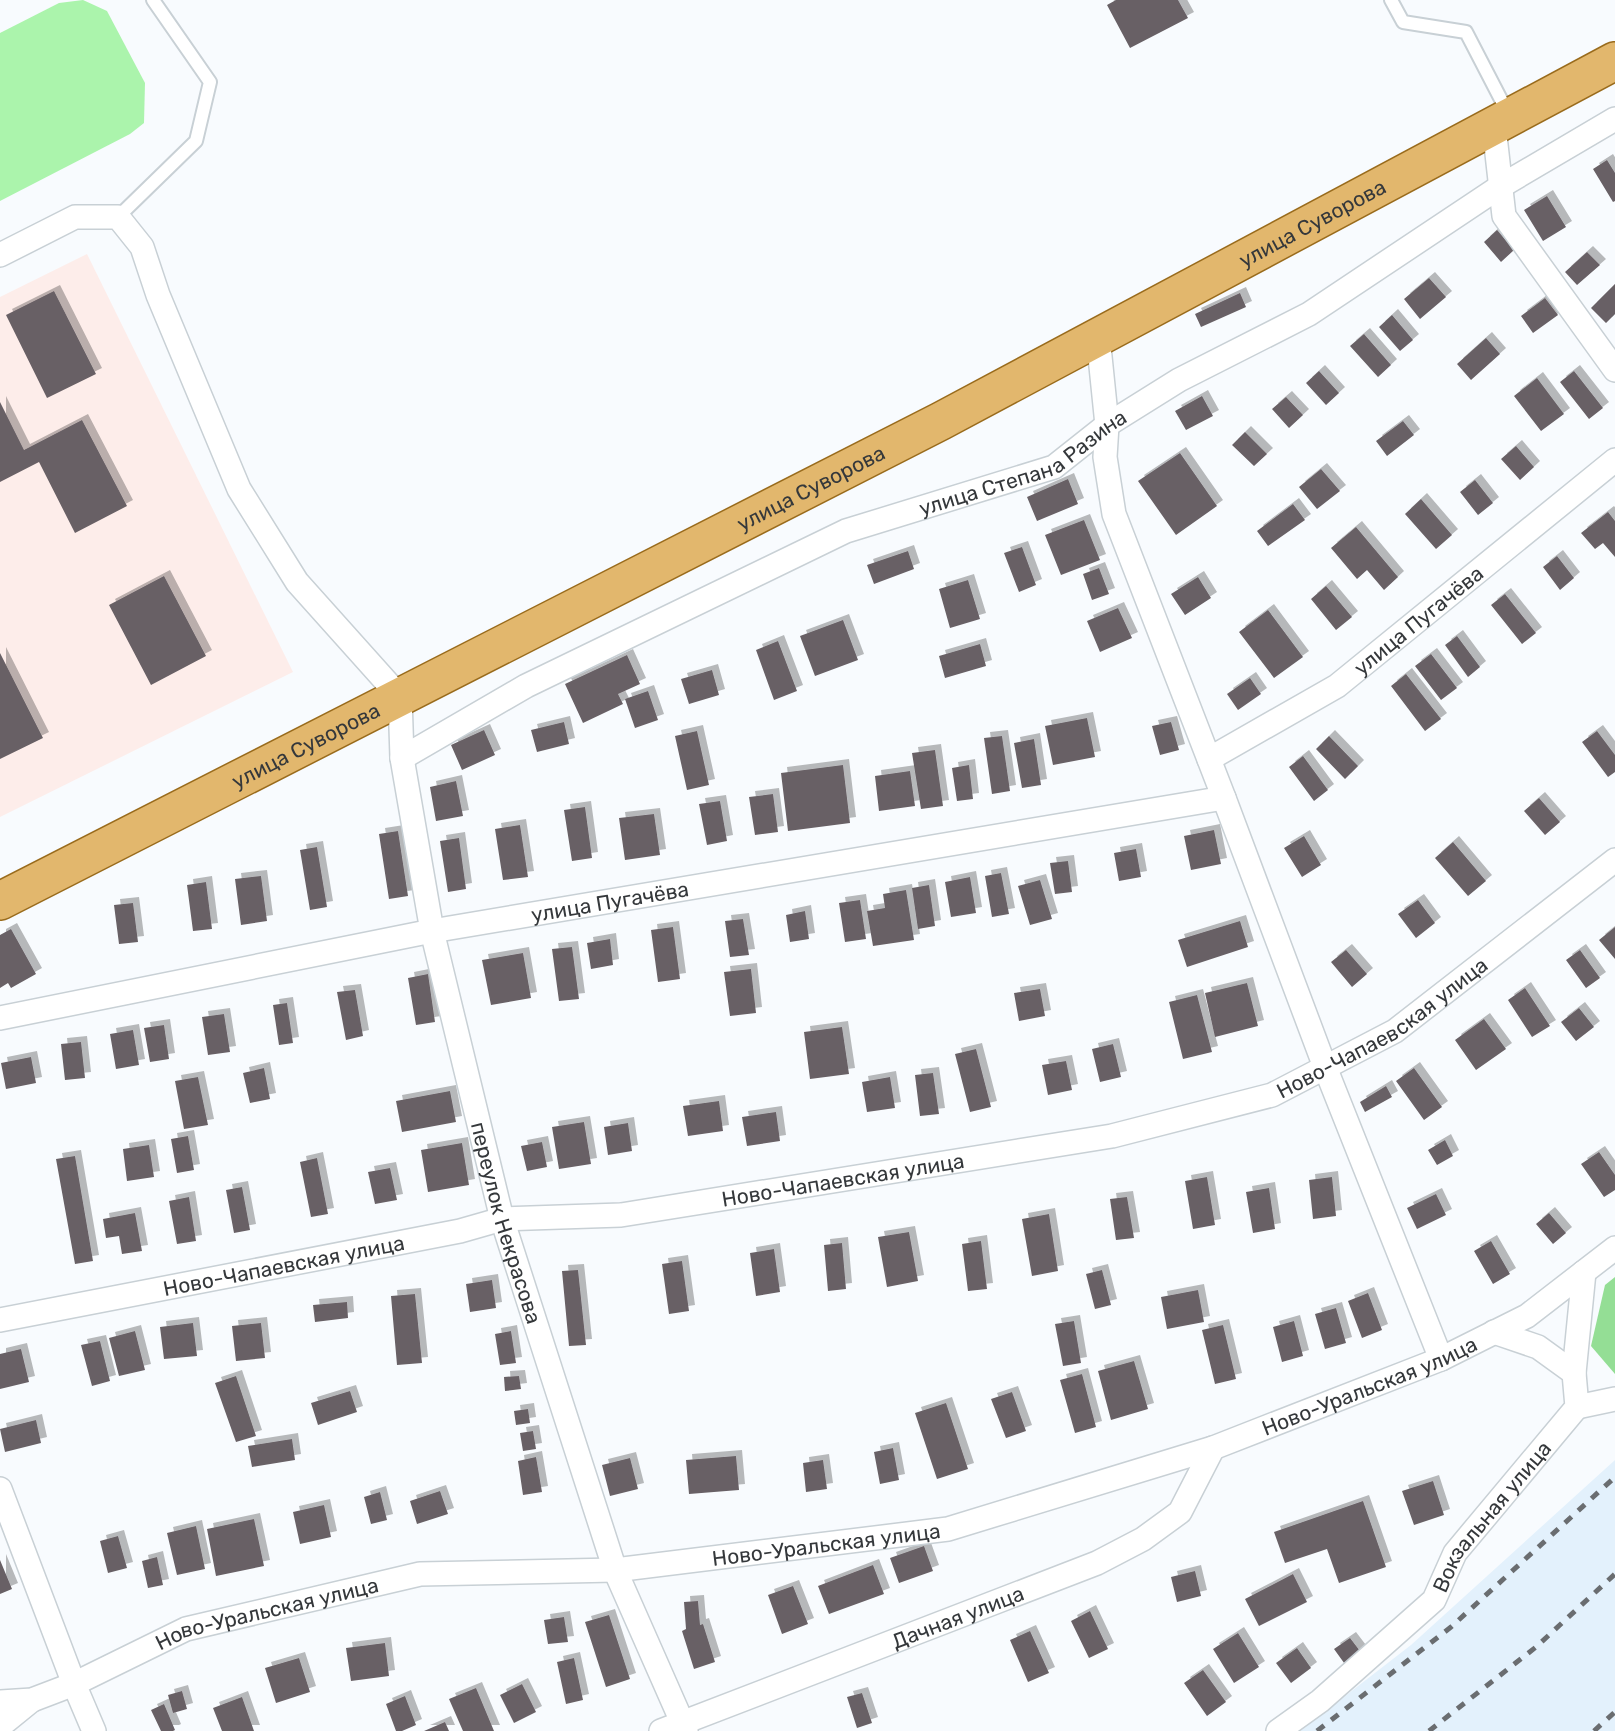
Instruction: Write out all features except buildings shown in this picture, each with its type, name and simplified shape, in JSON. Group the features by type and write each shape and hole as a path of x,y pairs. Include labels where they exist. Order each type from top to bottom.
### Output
{"main road":[{"name":"улица Суворова","path":"0,901 941,421 1615,61"}],"street":[{"name":"улица Степана Разина","path":"402,758 526,687 846,531 1054,467 1107,425 1179,380 1309,314 1501,186 1615,119"},
{"path":"1502,123 1501,186 1504,216 1615,370"},
{"path":"0,255 75,217 118,217 142,247 158,295 239,489 297,582 400,697"},
{"path":"1098,337 1107,425 1105,457 1114,514 1325,1067 1441,1359"},
{"name":"улица Пугачёва","path":"1209,759 1337,686 1615,460"},
{"name":"переулок Некрасова","path":"400,697 402,758 432,931 502,1219 615,1570 677,1728"},
{"name":"улица Пугачёва","path":"0,1018 432,931 1224,799"},
{"name":"Ново-Чапаевская улица","path":"0,1320 460,1231 502,1219 621,1215 1112,1136 1272,1095 1395,1031 1615,860"},
{"name":"Ново-Уральская улица","path":"0,1702 32,1700 74,1684 187,1629 420,1574 615,1570 948,1528 1213,1448 1441,1359 1527,1316 1615,1248"},
{"path":"1584,1272 1574,1373 1577,1407 1615,1399"},
{"path":"1494,1332 1538,1347 1574,1373"},
{"name":"Вокзальная улица","path":"1278,1731 1320,1701 1434,1600 1455,1553 1577,1407"},
{"name":"Дачная улица","path":"677,1728 1097,1563 1132,1545 1180,1512 1213,1448"},
{"path":"0,1489 94,1731"},
{"path":"0,1726 32,1700"}],"lane":[{"path":"118,217 196,141 210,82 153,0"},
{"path":"1391,0 1403,22 1466,32 1502,123"}],"shaded area":[{"path":"87,254 293,672 0,817 0,297"},
{"path":"1615,1460 1615,1731 1300,1731 1411,1645"}],"green space":[{"path":"83,0 107,11 145,83 144,123 130,134 0,201 0,33 59,3"},
{"path":"1615,1277 1615,1374 1591,1346 1605,1285"}],"railway":[{"path":"1317,1731 1451,1627 1615,1477"},
{"path":"1429,1731 1536,1647 1615,1574"},
{"path":"1594,1731 1615,1712"}]}
